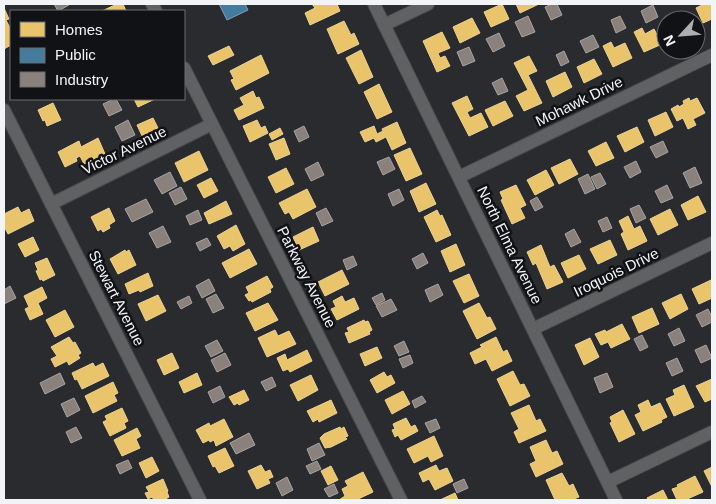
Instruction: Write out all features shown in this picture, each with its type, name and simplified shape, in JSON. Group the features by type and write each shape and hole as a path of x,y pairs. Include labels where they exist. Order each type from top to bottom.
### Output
{"street":[{"name":"North Elma Avenue","path":"374,4 616,500"},
{"path":"384,25 428,4"},
{"name":"Mohawk Drive","path":"459,177 712,55"},
{"name":"Parkway Avenue","path":"185,70 401,500"},
{"name":"Stewart Avenue","path":"4,110 200,500"},
{"name":"Victor Avenue","path":"52,204 212,124"},
{"name":"Iroquois Drive","path":"534,329 712,243"},
{"path":"608,482 712,432"}],"building: Homes":[{"path":"117,4 123,4 126,10 104,10"},
{"path":"312,4 337,4 340,11 310,25 305,13 315,8"},
{"path":"502,4 509,19 491,27 484,12"},
{"path":"516,4 539,4 520,13"},
{"path":"704,4 712,4 712,19 706,22 706,10 697,10 696,8"},
{"path":"4,8 9,19 6,20 10,28 10,46 4,49"},
{"path":"472,18 480,33 460,43 453,27"},
{"path":"344,21 351,35 354,33 359,44 338,54 327,29"},
{"path":"642,28 645,34 654,29 656,33 656,47 644,52 634,32"},
{"path":"442,32 450,48 438,53 440,58 445,56 450,66 437,72 423,41"},
{"path":"611,42 614,48 625,43 632,58 613,67 603,46"},
{"path":"229,46 234,55 213,65 208,56"},
{"path":"361,50 373,77 359,84 346,58"},
{"path":"261,55 269,73 236,90 231,80 234,79 230,71"},
{"path":"529,56 537,71 528,75 542,103 524,111 516,96 528,90 514,63"},
{"path":"594,59 602,74 584,83 577,67"},
{"path":"565,72 572,87 553,97 546,81"},
{"path":"379,84 392,112 377,119 364,92"},
{"path":"253,91 256,98 259,97 264,108 239,120 234,110 244,105 240,98"},
{"path":"467,96 473,109 467,112 470,118 481,113 488,127 469,136 452,103"},
{"path":"689,98 690,101 697,98 705,113 693,119 696,125 688,129 683,118 677,121 671,109 684,104 683,101"},
{"path":"134,100 153,100 138,107"},
{"path":"505,101 513,116 493,126 485,110"},
{"path":"53,103 61,120 47,126 38,110"},
{"path":"666,112 673,127 655,136 648,120"},
{"path":"153,118 160,132 144,140 137,125"},
{"path":"257,120 261,128 265,126 268,133 250,142 243,126"},
{"path":"397,122 406,143 392,150 386,137 376,142 374,138 365,142 360,132 374,126 377,134 383,131 382,129"},
{"path":"637,127 644,142 625,152 617,136"},
{"path":"280,128 283,134 272,140 269,134"},
{"path":"98,138 105,154 84,164 80,156 76,158 77,161 65,167 58,152 79,141 81,147"},
{"path":"284,138 290,154 276,160 269,144"},
{"path":"606,142 614,158 596,166 588,151"},
{"path":"410,148 422,174 406,181 394,155"},
{"path":"199,151 208,170 184,182 175,163"},
{"path":"570,159 578,174 559,184 551,168"},
{"path":"286,168 294,184 276,193 268,177"},
{"path":"546,170 554,185 535,195 527,180"},
{"path":"211,178 218,191 204,198 197,185"},
{"path":"426,183 436,204 419,212 410,191"},
{"path":"516,185 526,205 520,208 525,218 512,224 501,200 503,199 500,192"},
{"path":"307,189 316,207 293,219 289,212 285,214 279,203"},
{"path":"698,196 706,212 688,220 681,205"},
{"path":"226,201 232,214 209,224 204,213"},
{"path":"18,207 21,213 29,209 34,221 8,234 4,226 4,214"},
{"path":"109,208 115,221 109,225 110,228 103,232 101,229 98,231 91,217"},
{"path":"670,209 678,225 658,235 650,219"},
{"path":"437,210 440,216 442,215 451,235 436,242 424,217"},
{"path":"628,216 634,229 640,226 647,241 628,250 621,234 624,232 619,221"},
{"path":"236,225 245,244 233,251 230,246 224,249 217,236"},
{"path":"313,227 319,241 299,250 293,237"},
{"path":"33,237 39,250 25,257 18,244"},
{"path":"610,240 617,255 598,264 590,249"},
{"path":"456,244 465,265 450,272 441,251"},
{"path":"541,245 550,267 554,265 563,282 547,289 536,263 533,265 527,252"},
{"path":"249,249 257,264 230,278 222,263"},
{"path":"125,250 126,252 129,250 136,265 118,274 110,259"},
{"path":"579,255 586,269 568,278 561,263"},
{"path":"47,258 55,275 43,281 42,279 40,280 36,271 38,270 35,263"},
{"path":"342,270 349,284 325,296 318,282"},
{"path":"148,273 153,286 140,292 139,290 129,294 125,284"},
{"path":"469,274 479,296 464,303 453,281"},
{"path":"267,276 273,287 270,289 271,292 252,302 251,300 249,301 245,295 249,293 246,287"},
{"path":"711,280 712,298 699,304 692,289"},
{"path":"42,287 47,298 38,303 43,314 30,320 25,309 29,307 24,296"},
{"path":"681,294 688,309 670,319 662,303"},
{"path":"158,295 166,311 146,321 138,304"},
{"path":"342,296 345,302 354,298 359,309 337,320 331,309 336,307 333,301"},
{"path":"268,303 278,320 255,331 246,313"},
{"path":"479,303 487,318 490,317 496,329 477,339 463,311"},
{"path":"652,308 659,324 639,333 632,317"},
{"path":"65,310 74,327 55,337 46,320"},
{"path":"364,320 365,322 368,321 372,330 369,332 370,334 349,343 345,333 349,332 347,328"},
{"path":"622,324 630,339 611,348 608,342 601,345 595,334 605,330 606,332"},
{"path":"275,330 278,336 289,331 296,344 267,357 258,338"},
{"path":"69,337 73,343 75,342 81,353 78,355 80,358 69,365 67,361 55,367 51,359 57,356 51,347"},
{"path":"496,337 503,352 507,350 512,361 492,371 486,359 475,364 470,353 482,347 480,345"},
{"path":"590,338 599,357 584,365 575,345"},
{"path":"377,347 382,358 365,366 360,354"},
{"path":"307,350 312,361 290,372 288,369 283,371 277,358 285,354 287,360"},
{"path":"172,353 179,368 164,375 157,360"},
{"path":"93,363 95,367 103,363 109,376 82,389 72,373"},
{"path":"513,371 520,385 524,384 530,396 510,406 497,379"},
{"path":"384,372 387,377 391,375 395,383 377,393 370,380"},
{"path":"197,373 202,385 184,393 179,382"},
{"path":"311,375 318,390 298,401 290,385"},
{"path":"712,379 712,399 705,402 696,386"},
{"path":"113,382 118,393 114,395 117,401 93,413 85,396"},
{"path":"684,385 694,407 674,416 666,399 675,395 673,390"},
{"path":"244,390 249,400 239,405 238,403 234,405 229,397"},
{"path":"403,391 410,404 392,414 385,400"},
{"path":"331,400 337,413 319,422 318,419 313,422 307,411"},
{"path":"648,400 651,407 660,403 667,417 661,420 662,422 643,431 635,415 641,412 638,405"},
{"path":"529,405 536,421 540,419 546,431 519,443 514,432 519,429 511,413"},
{"path":"122,408 128,421 124,423 126,428 110,436 103,422 107,420 105,416"},
{"path":"623,410 635,434 619,442 610,423 612,422 610,417"},
{"path":"406,418 411,427 415,425 418,431 401,440 398,435 395,437 392,430 395,429 393,424"},
{"path":"224,419 233,437 216,446 214,440 203,443 196,430 209,423 210,426"},
{"path":"340,427 341,429 344,427 348,436 345,437 347,439 325,448 320,438 324,434"},
{"path":"137,428 141,436 136,439 140,448 122,456 114,440"},
{"path":"434,436 443,456 431,462 428,456 414,463 407,449"},
{"path":"546,440 552,453 557,451 563,464 536,477 530,464 536,461 530,447"},
{"path":"225,448 234,466 219,473 215,466 213,467 208,456"},
{"path":"152,457 159,471 146,478 139,463"},
{"path":"261,465 265,472 270,470 273,477 268,479 270,483 257,489 248,471"},
{"path":"436,465 439,471 447,468 453,481 435,490 429,479 423,482 419,473"},
{"path":"331,466 338,480 328,485 321,471"},
{"path":"712,467 712,487 704,471"},
{"path":"363,472 373,492 356,500 339,500 345,496 342,489 348,486 345,481"},
{"path":"562,473 569,486 573,484 579,497 571,500 555,500 546,480"},
{"path":"695,476 703,492 685,500 677,500 672,489"},
{"path":"163,479 169,497 164,500 154,500 152,497 148,499 145,493 149,492 146,487"},
{"path":"663,490 668,500 648,500 647,498"},
{"path":"455,493 458,500 440,500"}],"building: Public":[{"path":"219,4 245,4 248,10 227,20"}],"building: Industry":[{"path":"54,4 69,4 60,10 57,10"},
{"path":"557,4 562,15 551,20 545,7"},
{"path":"653,5 656,18 646,23 641,11"},
{"path":"528,16 535,32 522,37 515,22"},
{"path":"620,16 626,28 616,33 611,20"},
{"path":"499,33 505,46 493,52 486,39"},
{"path":"593,35 599,47 586,53 580,41"},
{"path":"469,47 475,61 463,66 457,52"},
{"path":"564,51 569,62 561,66 556,55"},
{"path":"502,78 508,91 498,95 492,83"},
{"path":"117,100 122,110 109,116 103,104"},
{"path":"128,120 135,135 122,141 115,127"},
{"path":"304,126 309,137 299,142 294,131"},
{"path":"663,141 668,152 656,158 650,147"},
{"path":"389,157 395,169 383,175 377,162"},
{"path":"636,161 641,172 630,178 624,167"},
{"path":"318,162 324,175 311,181 305,169"},
{"path":"695,167 702,183 690,188 683,173"},
{"path":"170,172 177,186 162,194 154,180"},
{"path":"600,173 606,184 597,189 591,177"},
{"path":"588,174 595,189 585,194 578,179"},
{"path":"667,185 673,198 661,203 655,191"},
{"path":"181,187 187,199 175,205 169,193"},
{"path":"399,189 404,200 393,206 388,194"},
{"path":"537,197 543,207 535,211 530,201"},
{"path":"146,199 153,212 132,222 125,209"},
{"path":"639,205 646,218 636,223 630,209"},
{"path":"326,208 333,221 322,226 316,213"},
{"path":"198,210 202,220 190,225 186,216"},
{"path":"607,217 612,228 603,232 598,221"},
{"path":"163,226 171,242 157,248 149,233"},
{"path":"574,229 581,242 571,247 565,234"},
{"path":"207,238 211,245 200,251 196,243"},
{"path":"423,253 428,263 417,269 412,259"},
{"path":"353,256 357,265 347,270 343,260"},
{"path":"209,279 215,291 202,298 196,286"},
{"path":"438,284 443,295 430,302 425,290"},
{"path":"10,286 16,298 4,304 4,290"},
{"path":"382,293 385,300 376,305 372,298"},
{"path":"216,294 224,308 213,313 206,299"},
{"path":"189,296 192,303 181,309 177,302"},
{"path":"391,299 397,310 382,317 376,306"},
{"path":"708,309 712,322 702,327 696,315"},
{"path":"679,328 685,341 674,346 668,334"},
{"path":"642,335 648,347 640,351 634,339"},
{"path":"217,340 223,351 211,357 205,346"},
{"path":"404,341 409,352 399,356 394,346"},
{"path":"706,345 712,358 701,363 695,350"},
{"path":"225,353 231,365 217,372 211,360"},
{"path":"410,355 413,363 403,368 399,359"},
{"path":"677,358 683,371 672,376 666,363"},
{"path":"60,373 65,384 45,394 40,383"},
{"path":"607,373 613,387 600,393 594,378"},
{"path":"272,377 276,386 266,391 261,382"},
{"path":"220,386 225,397 213,403 208,392"},
{"path":"422,396 426,402 415,408 412,401"},
{"path":"74,398 80,410 67,417 61,404"},
{"path":"436,419 440,428 430,433 425,423"},
{"path":"76,427 82,438 71,443 66,432"},
{"path":"249,433 255,445 236,454 230,443"},
{"path":"319,443 325,455 312,461 307,449"},
{"path":"128,460 132,468 120,474 116,465"},
{"path":"317,461 321,469 310,474 306,466"},
{"path":"287,477 293,490 282,496 276,483"},
{"path":"464,479 468,488 457,493 453,484"},
{"path":"334,484 338,493 329,497 324,489"}]}
